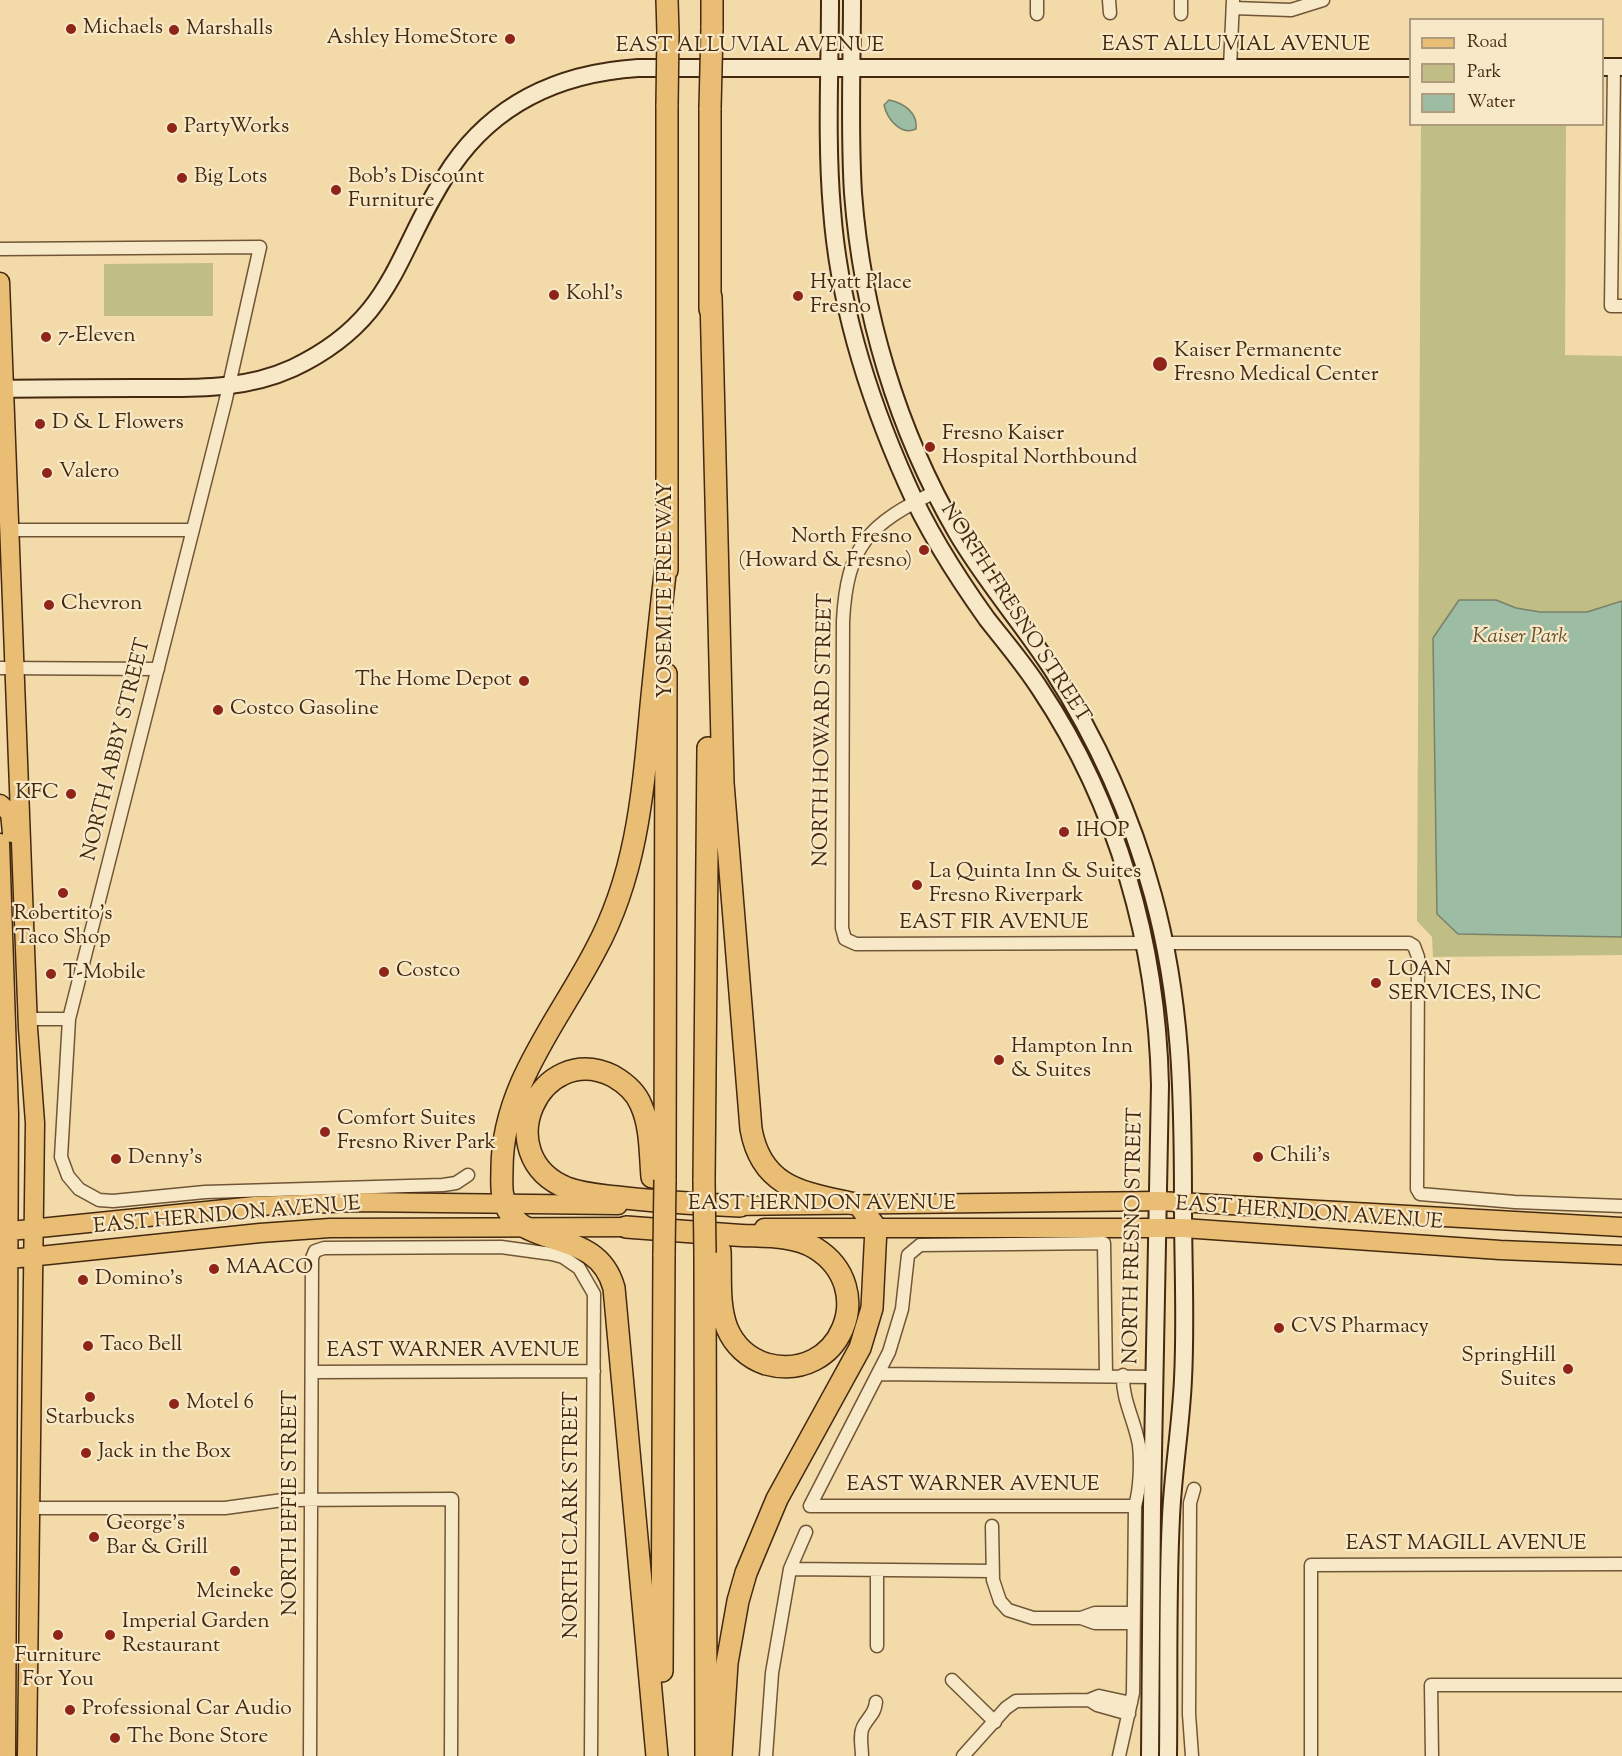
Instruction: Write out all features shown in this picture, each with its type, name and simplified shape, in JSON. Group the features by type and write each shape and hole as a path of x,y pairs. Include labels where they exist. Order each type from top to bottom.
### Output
{"highway":[{"name":"YOSEMITE FREEWAY","path":"658,1180 667,557 668,0"},
{"name":"YOSEMITE FREEWAY","path":"712,0 707,878 712,1252"},
{"path":"711,297 723,783 751,1129 760,1159 778,1179 802,1192 859,1205 876,1228 872,1308 860,1348 777,1499 746,1573 738,1601 727,1663 721,1756"},
{"path":"657,1756 614,1288 603,1263 588,1250 525,1228 517,1222 502,1195 504,1140 516,1091 604,935 618,904 630,863 643,794 667,557"},
{"path":"662,1756 661,1513 658,1254 658,1180 641,1104 625,1083 598,1071 577,1071 553,1080 538,1094 527,1121 528,1145 540,1168 563,1186 578,1192 636,1199 740,1206"},
{"path":"626,1227 786,1239 814,1248 834,1266 845,1286 847,1317 837,1339 821,1356 799,1365 777,1366 748,1355 732,1337 725,1321 712,1252"},
{"path":"706,1756 712,1252"}],"main road":[{"name":"NORTH FRESNO STREET","path":"830,0 830,184 840,279 852,331 873,401 915,502 952,568 1054,711 1107,815 1124,864 1145,943 1159,1045 1159,1228 1152,1506 1150,1756"},
{"name":"NORTH FRESNO STREET","path":"852,0 853,189 866,291 882,355 900,412 935,492 972,557 1057,678 1112,778 1142,855 1165,943 1180,1045 1184,1098 1183,1380 1170,1517 1168,1756"},
{"name":"EAST ALLUVIAL AVENUE","path":"2,389 229,386 261,379 294,367 352,330 386,291 452,167 477,136 528,96 580,76 606,70 638,68 1409,68"},
{"path":"0,282 2,389 9,530 7,668 22,853 28,1019 34,1106 17,1230 8,1446 6,1756"},
{"path":"0,804 8,809 12,832 22,853"},
{"path":"0,843 3,1022 17,1230 16,1258 34,1386 29,1508 27,1756"},
{"path":"1124,864 1135,872 1152,933 1165,943"},
{"path":"2,903 12,925 17,1009 28,1019"},
{"path":"1145,943 1156,953 1168,1035 1180,1045"},
{"path":"3,1022 15,1024 18,1029 21,1062 34,1106"},
{"name":"EAST HERNDON AVENUE","path":"17,1230 255,1206 355,1202 740,1206 1159,1201 1622,1227"},
{"name":"EAST HERNDON AVENUE","path":"16,1258 290,1230 626,1227 1183,1228 1500,1250 1622,1255"},
{"path":"8,1446 18,1457 20,1500 24,1507 29,1508"},
{"path":"7,1500 14,1506 19,1521 18,1588 28,1601"}],"street":[{"path":"1037,0 1037,14"},
{"path":"1109,0 1110,13"},
{"path":"1181,0 1181,14"},
{"path":"1230,68 1233,4 1291,10 1315,2"},
{"path":"1613,68 1616,210 1611,306 1622,306"},
{"name":"NORTH ABBY STREET","path":"0,249 260,247 229,386 159,669 69,1019 61,1157 68,1176 80,1190 99,1200 113,1201 204,1192 443,1185 456,1183 468,1175"},
{"name":"NORTH HOWARD STREET","path":"844,939 842,928 843,642 850,569 866,537 887,518 935,492"},
{"path":"9,530 192,530"},
{"path":"7,668 159,669"},
{"name":"EAST FIR AVENUE","path":"844,939 856,944 1145,943"},
{"name":"EAST HERNDON AVENUE","path":"1165,943 1403,941 1414,946 1418,957 1417,1189 1420,1194 1492,1201 1622,1206"},
{"path":"28,1019 69,1019"},
{"path":"1106,1375 1104,1243 920,1245 908,1255 900,1318 879,1374 1156,1377"},
{"name":"NORTH EFFIE STREET","path":"310,1756 312,1258 315,1251 324,1248 501,1247 563,1257 579,1268 585,1277"},
{"name":"NORTH CLARK STREET","path":"585,1277 594,1294 591,1756"},
{"name":"EAST WARNER AVENUE","path":"312,1372 594,1371"},
{"name":"EAST WARNER AVENUE","path":"879,1374 810,1506 1135,1506"},
{"path":"1119,1756 1130,1709 1135,1506 1138,1495 1139,1445 1122,1388 1123,1375"},
{"path":"1192,1756 1189,1714 1190,1503 1194,1489"},
{"path":"29,1508 225,1508 283,1500 452,1499 451,1756"},
{"path":"992,1527 992,1571 996,1592 1008,1610 1033,1618 1081,1618 1095,1623 1133,1618"},
{"path":"766,1756 772,1673 790,1569 806,1532"},
{"name":"EAST MAGILL AVENUE","path":"1311,1756 1311,1565 1622,1564"},
{"path":"790,1569 992,1571"},
{"path":"877,1571 877,1646"},
{"path":"952,1680 995,1722"},
{"path":"1432,1756 1431,1685 1622,1685"},
{"path":"963,1756 1016,1701 1089,1700 1099,1696 1130,1709"},
{"path":"862,1756 861,1732 863,1725 876,1712 876,1702"}],"green space":[{"name":"Kaiser Park","path":"1421,126 1566,126 1565,355 1622,356 1622,955 1433,957 1432,937 1417,921"},
{"path":"213,263 213,316 104,316 104,264"}],"water":[{"path":"889,100 909,110 915,118 916,129 905,130 891,121 884,105"},
{"path":"1459,600 1496,600 1516,608 1540,612 1587,612 1622,601 1622,937 1458,934 1437,914 1433,638"}],"place":[{"name":"Michaels","path":"71,29"},
{"name":"Marshalls","path":"174,30"},
{"name":"Ashley HomeStore","path":"510,39"},
{"name":"PartyWorks","path":"172,128"},
{"name":"Big Lots","path":"182,178"},
{"name":"Bob's Discount Furniture","path":"336,190"},
{"name":"Kohl's","path":"554,295"},
{"name":"Hyatt Place Fresno","path":"798,296"},
{"name":"7-Eleven","path":"46,337"},
{"name":"Kaiser Permanente Fresno Medical Center","path":"1160,364"},
{"name":"D & L Flowers","path":"40,424"},
{"name":"Fresno Kaiser Hospital Northbound","path":"930,447"},
{"name":"Valero","path":"47,473"},
{"name":"North Fresno (Howard & Fresno)","path":"924,550"},
{"name":"Chevron","path":"49,605"},
{"name":"The Home Depot","path":"524,681"},
{"name":"Costco Gasoline","path":"218,710"},
{"name":"KFC","path":"71,794"},
{"name":"IHOP","path":"1064,832"},
{"name":"La Quinta Inn & Suites Fresno Riverpark","path":"917,885"},
{"name":"Robertito's Taco Shop","path":"63,893"},
{"name":"Costco","path":"384,972"},
{"name":"T-Mobile","path":"51,974"},
{"name":"LOAN SERVICES, INC","path":"1376,983"},
{"name":"Hampton Inn & Suites","path":"999,1060"},
{"name":"Comfort Suites Fresno River Park","path":"325,1132"},
{"name":"Chili's","path":"1258,1157"},
{"name":"Denny's","path":"116,1159"},
{"name":"MAACO","path":"214,1269"},
{"name":"Domino's","path":"83,1280"},
{"name":"CVS Pharmacy","path":"1279,1328"},
{"name":"Taco Bell","path":"88,1346"},
{"name":"SpringHill Suites","path":"1568,1369"},
{"name":"Starbucks","path":"90,1397"},
{"name":"Motel 6","path":"174,1404"},
{"name":"Jack in the Box","path":"86,1453"},
{"name":"George's Bar & Grill","path":"94,1537"},
{"name":"Meineke","path":"235,1571"},
{"name":"Furniture For You","path":"58,1635"},
{"name":"Imperial Garden Restaurant","path":"110,1635"},
{"name":"Professional Car Audio","path":"70,1710"},
{"name":"The Bone Store","path":"115,1738"}]}
